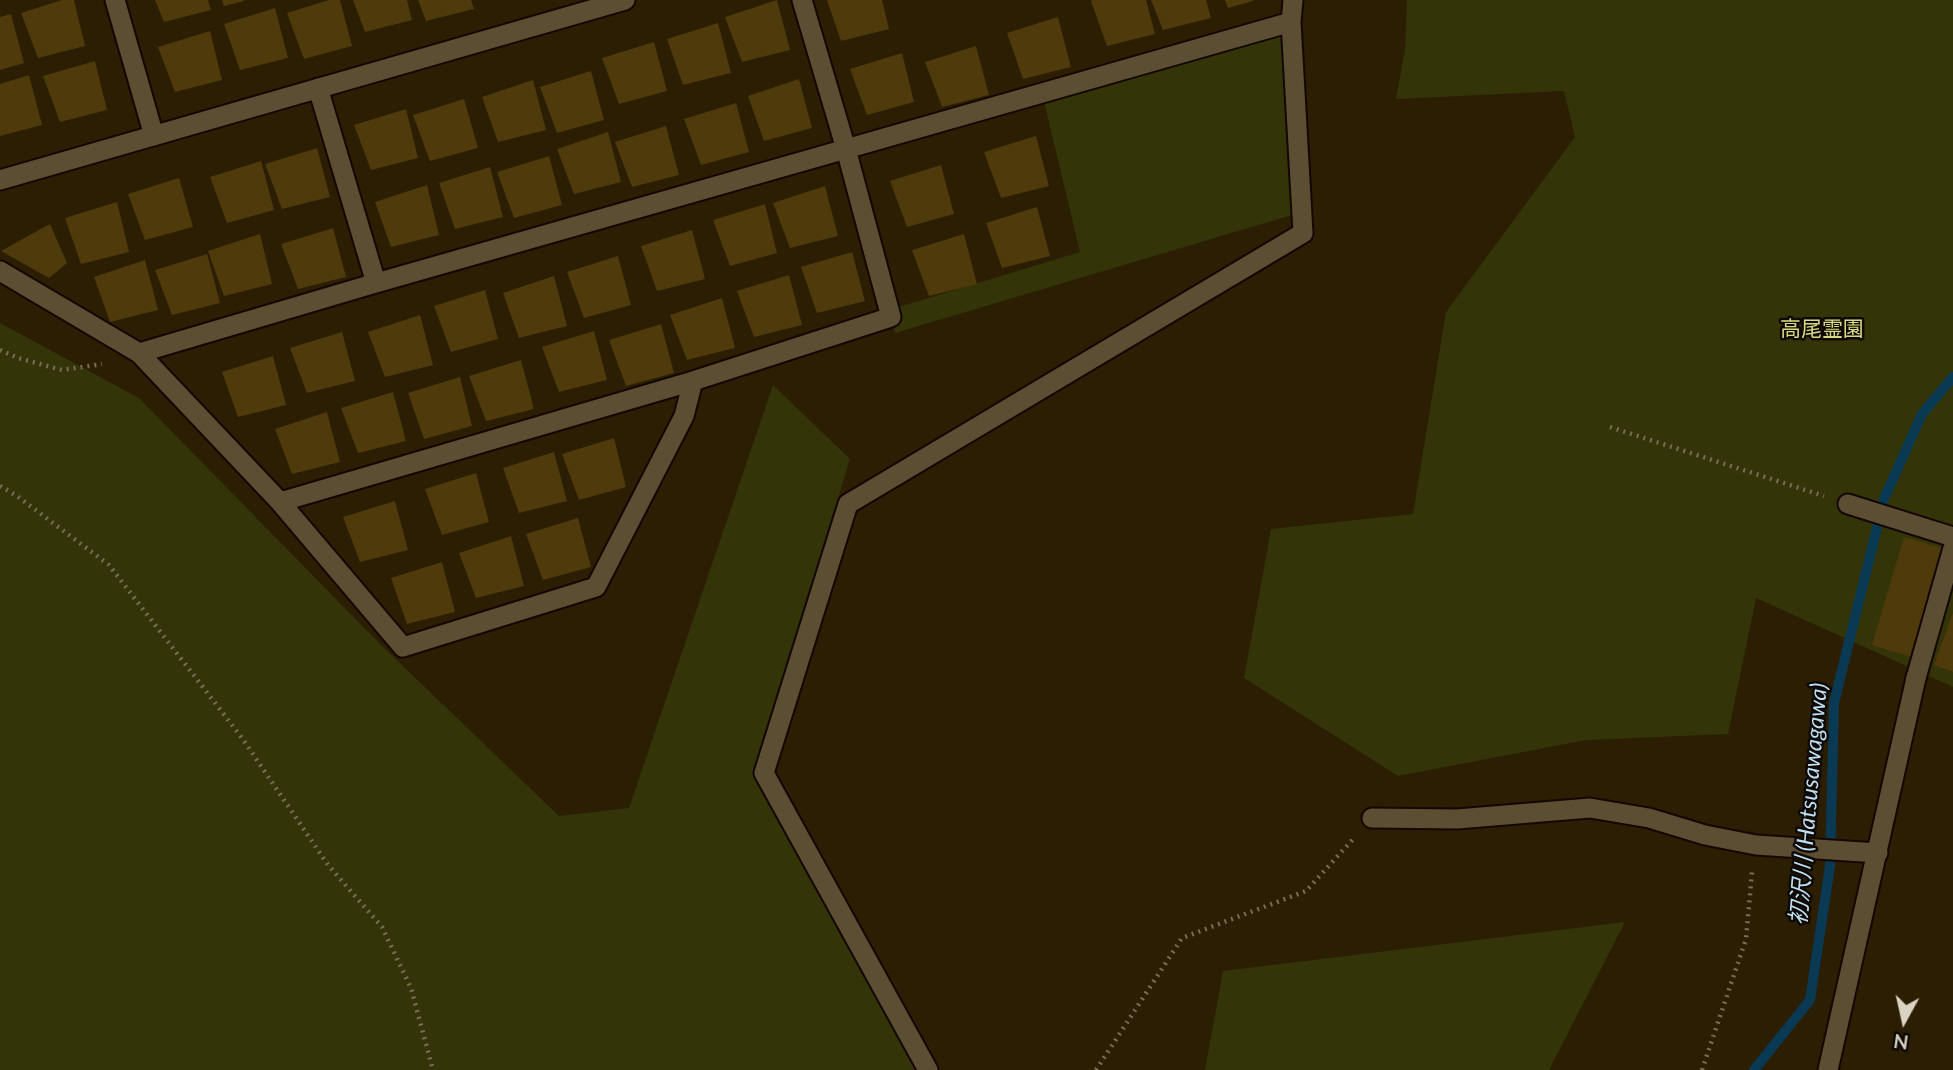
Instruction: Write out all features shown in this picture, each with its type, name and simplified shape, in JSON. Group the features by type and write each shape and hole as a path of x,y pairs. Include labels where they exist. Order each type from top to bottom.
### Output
{"street":[{"path":"115,0 154,136"},
{"path":"0,180 625,0"},
{"path":"280,502 693,382 891,317 802,0"},
{"path":"928,1070 764,772 848,504 1303,233 1291,22 1293,0"},
{"path":"139,353 1291,22"},
{"path":"318,88 376,283"},
{"path":"0,271 139,353 280,502 403,647 596,587 684,416 693,382"},
{"path":"1848,504 1953,537"},
{"path":"1828,1070 1916,678 1953,548"},
{"path":"1372,818 1457,819 1590,808 1648,818 1705,835 1756,845 1878,853"}],"path":[{"path":"0,350 62,370 111,364 139,353"},
{"path":"1611,427 1848,504"},
{"path":"0,486 108,565 242,738 328,865 382,927 411,988 433,1070"},
{"path":"1096,1070 1182,938 1307,891 1372,818"},
{"path":"1702,1070 1746,939 1752,869"}],"green space":[{"name":"高尾霊園","path":"1407,0 1953,0 1953,687 1756,598 1728,734 1586,740 1398,776 1244,678 1271,529 1413,514 1446,312 1575,137 1564,91 1396,99 1405,50"},
{"path":"1291,22 1302,212 895,333 889,310 1080,252 1042,93"},
{"path":"0,323 139,398 379,643 559,816 629,808 773,385 850,459 753,776 917,1070 0,1070"},
{"path":"1625,922 1549,1070 1205,1070 1223,971"}],"building":[{"path":"62,0 74,0 85,46 38,58 21,13"},
{"path":"155,0 208,0 211,10 164,22"},
{"path":"222,0 243,0 244,1 224,6"},
{"path":"329,0 340,0 352,46 304,59 287,13"},
{"path":"353,0 407,0 412,20 365,32"},
{"path":"418,0 471,0 474,9 426,21"},
{"path":"777,0 790,50 742,62 725,17"},
{"path":"827,0 882,0 889,29 841,41"},
{"path":"1146,0 1155,34 1107,46 1091,1"},
{"path":"1151,0 1206,0 1211,18 1163,30"},
{"path":"1225,0 1253,0 1253,1 1228,8"},
{"path":"275,8 288,58 240,70 224,24"},
{"path":"11,14 24,63 0,70 0,17"},
{"path":"1058,17 1071,67 1023,79 1007,33"},
{"path":"718,23 731,73 683,85 667,39"},
{"path":"210,31 222,80 175,92 158,47"},
{"path":"654,42 667,91 619,104 602,58"},
{"path":"976,46 989,95 942,107 925,62"},
{"path":"902,53 914,102 867,115 850,69"},
{"path":"95,61 107,110 60,122 43,76"},
{"path":"591,71 604,120 557,133 540,87"},
{"path":"29,75 42,125 0,136 0,84"},
{"path":"799,79 812,128 764,141 748,96"},
{"path":"533,80 546,130 498,142 482,97"},
{"path":"464,99 478,148 430,161 413,115"},
{"path":"736,103 749,152 701,165 684,119"},
{"path":"406,109 418,158 371,170 354,125"},
{"path":"666,126 679,175 632,187 615,142"},
{"path":"608,132 621,182 574,194 557,149"},
{"path":"1036,136 1049,186 1001,198 984,152"},
{"path":"317,148 330,197 282,209 265,164"},
{"path":"549,156 562,205 514,218 497,172"},
{"path":"261,161 274,210 227,223 210,177"},
{"path":"941,165 954,214 907,227 890,181"},
{"path":"490,167 503,217 455,229 439,183"},
{"path":"179,178 193,227 145,240 128,194"},
{"path":"427,185 439,235 391,247 375,202"},
{"path":"825,186 838,236 790,248 773,203"},
{"path":"117,202 129,252 81,264 65,218"},
{"path":"765,204 777,253 730,266 713,220"},
{"path":"1037,207 1050,256 1002,268 986,223"},
{"path":"50,224 67,263 49,278 1,251"},
{"path":"333,228 346,277 298,289 281,244"},
{"path":"692,230 705,279 657,291 641,246"},
{"path":"260,234 272,284 224,296 208,251"},
{"path":"964,234 977,284 929,296 912,250"},
{"path":"852,252 865,301 817,313 801,267"},
{"path":"207,254 220,303 172,315 155,270"},
{"path":"618,256 631,305 584,318 567,272"},
{"path":"145,260 158,310 110,322 94,277"},
{"path":"789,275 802,325 754,337 737,291"},
{"path":"554,276 567,326 519,338 503,293"},
{"path":"485,290 498,339 451,352 434,306"},
{"path":"722,298 735,348 687,360 670,315"},
{"path":"420,315 433,365 385,377 368,332"},
{"path":"661,324 674,373 626,386 609,340"},
{"path":"594,331 607,380 559,392 542,347"},
{"path":"342,332 355,381 307,393 290,348"},
{"path":"273,356 286,405 238,417 222,372"},
{"path":"521,360 534,409 486,421 469,376"},
{"path":"460,377 472,426 424,439 408,393"},
{"path":"393,392 406,441 358,453 341,408"},
{"path":"327,412 340,462 292,474 275,429"},
{"path":"614,438 626,487 579,500 562,454"},
{"path":"554,452 567,501 519,513 503,468"},
{"path":"476,473 489,522 442,535 425,489"},
{"path":"395,501 408,550 360,562 343,517"},
{"path":"578,518 591,567 543,580 526,534"},
{"path":"511,536 524,586 476,598 459,553"},
{"path":"1904,537 1942,548 1911,657 1872,645"},
{"path":"442,562 455,612 407,624 391,578"},
{"path":"1953,613 1953,672 1934,665"}],"waterway":[{"name":"初沢川 (Hatsusawagawa)","path":"1754,1070 1810,1000 1830,866 1834,703 1884,499 1922,414 1953,377"}]}
